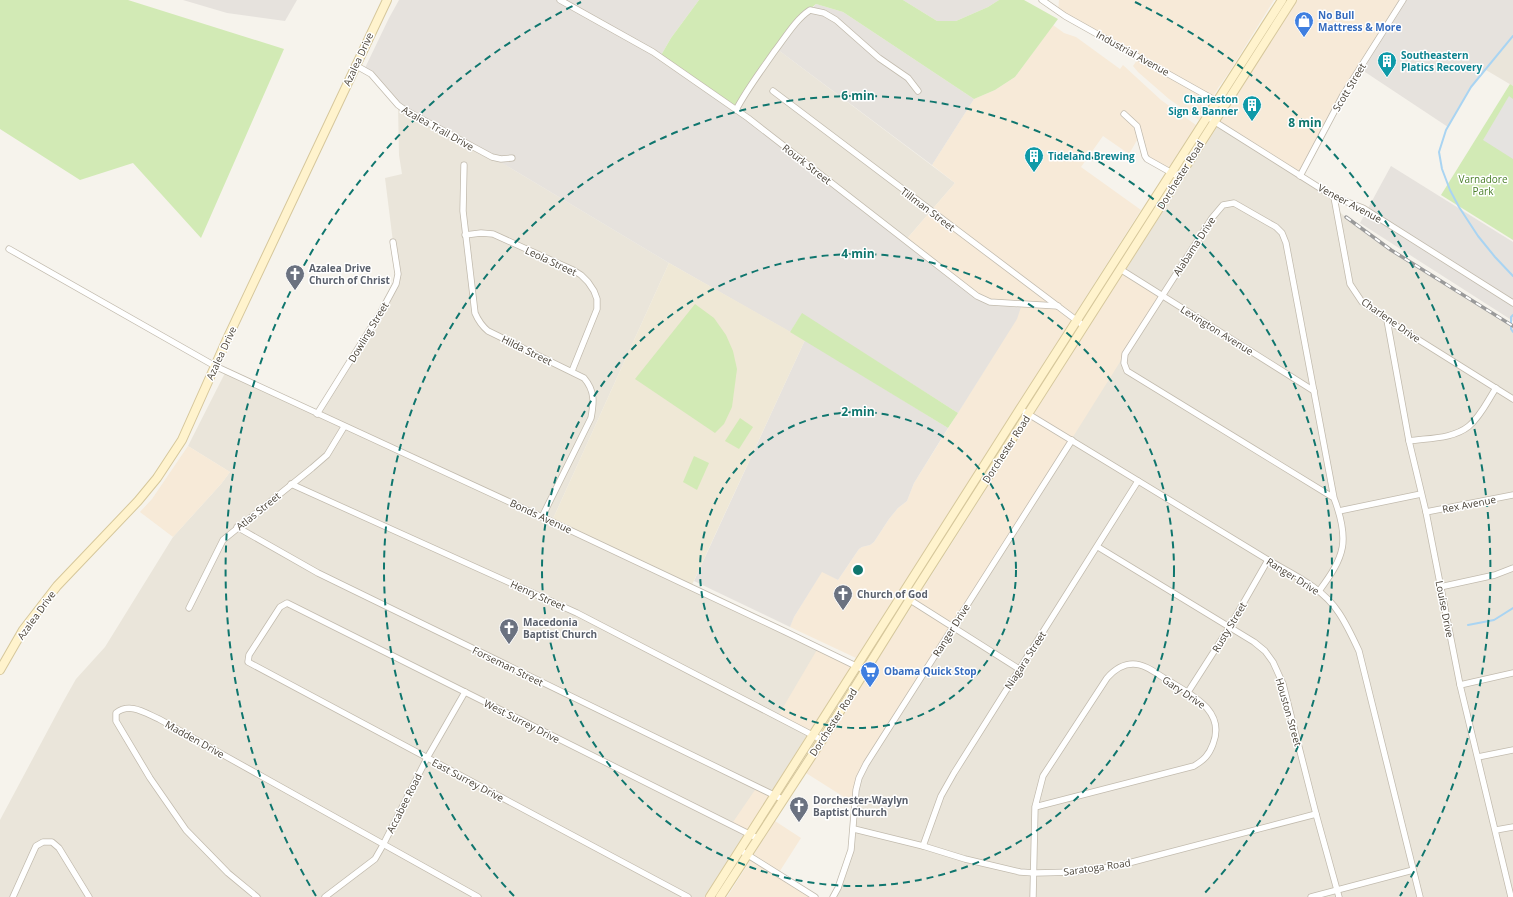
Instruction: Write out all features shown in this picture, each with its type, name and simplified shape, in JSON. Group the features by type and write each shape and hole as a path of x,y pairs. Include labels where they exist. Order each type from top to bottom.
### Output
{"main road":[{"name":"Azalea Drive","path":"0,670 23,630 57,586 138,501 157,478 182,440 355,65 387,0"},
{"name":"Dorchester Road","path":"710,897 740,850 782,800 822,740 1120,270 1175,175 1210,119 1217,101 1282,0"},
{"name":"Dorchester Road","path":"1210,119 1224,105 1292,0"},
{"name":"Dorchester Road","path":"720,897 747,855 753,836 774,796 813,734 1076,320 1175,175"}],"street":[{"name":"Rourk Street","path":"560,0 653,52 736,110 976,296 990,302 1058,306"},
{"name":"Industrial Avenue","path":"1042,0 1065,16 1224,105"},
{"name":"Scott Street","path":"1300,176 1343,95 1403,0"},
{"path":"736,110 744,93 781,42 802,16 810,10 824,13 836,20 879,58 908,78 918,91"},
{"name":"Azalea Trail Drive","path":"355,65 371,74 398,105 417,118 492,157 501,159 512,158"},
{"name":"Tillman Street","path":"773,91 1084,326"},
{"path":"1124,114 1137,126 1145,156 1175,175"},
{"name":"Veneer Avenue","path":"1210,119 1334,197 1363,208 1513,303"},
{"name":"Hilda Street","path":"464,165 463,211 474,313 482,326 488,331 572,371 584,378 590,385 593,404 590,418 542,517"},
{"name":"Charlene Drive","path":"1334,197 1350,284 1362,302 1387,320 1513,398"},
{"name":"Alabama Drive","path":"1319,591 1334,570 1342,553 1344,534 1339,511 1334,498 1286,242 1282,233 1276,226 1234,203 1223,205 1212,218 1125,354 1124,363 1127,371 1334,498"},
{"name":"Leola Street","path":"466,235 481,233 493,234 573,270 588,282 597,299 597,309 572,371"},
{"name":"Dowling Street","path":"317,414 382,310 396,284 398,274 393,242"},
{"name":"Bonds Avenue","path":"9,249 215,366 344,427 542,517 856,666 865,672"},
{"name":"Lexington Avenue","path":"1120,270 1314,391"},
{"name":"Louise Drive","path":"1387,320 1460,685 1511,897"},
{"path":"1410,441 1452,435 1469,426 1482,411 1496,388"},
{"name":"Ranger Drive","path":"1020,409 1299,578 1319,591 1338,612 1350,630 1359,651 1420,897"},
{"name":"Atlas Street","path":"189,608 223,540 327,455 344,427"},
{"name":"Ranger Drive","path":"833,897 838,888 851,850 854,829 856,790 859,778 870,758 1072,440"},
{"name":"Niagara Street","path":"923,846 941,796 1019,669 1098,547 1138,481"},
{"name":"Henry Street","path":"291,484 577,613 822,740"},
{"path":"1339,511 1421,494"},
{"name":"Rex Avenue","path":"1426,512 1513,496"},
{"name":"Forseman Street","path":"238,527 318,573 782,800"},
{"name":"Houston Street","path":"1098,547 1254,642 1273,662 1283,684 1339,897"},
{"name":"Rusty Street","path":"1188,692 1230,628 1268,560"},
{"path":"1440,587 1495,575 1513,568"},
{"path":"902,594 1019,669"},
{"name":"West Surrey Drive","path":"248,662 249,655 280,607 287,604 753,836"},
{"name":"East Surrey Drive","path":"248,662 688,897"},
{"name":"Gary Drive","path":"1033,897 1035,873 1035,806 1043,776 1107,678 1118,668 1126,664 1140,665 1188,692 1212,713 1215,720 1215,739 1209,754 1203,761 1194,766 1035,806"},
{"path":"1460,685 1513,673"},
{"name":"Accabee Road","path":"325,897 375,858 427,758 465,692"},
{"name":"Madden Drive","path":"257,897 228,873 186,830 150,778 116,721 116,713 122,708 131,707 159,719 478,897"},
{"path":"1478,757 1513,750"},
{"name":"Saratoga Road","path":"854,829 923,846 965,859 1020,872 1075,872 1117,866 1316,814"},
{"path":"1496,830 1513,826"},
{"path":"13,897 36,846 43,842 52,842 59,848 89,897"},
{"path":"740,850 815,897"},
{"path":"1311,897 1413,870"}],"shaded area":[{"path":"183,0 297,0 285,21 227,13"},
{"path":"399,0 699,0 671,38 660,57 705,88 977,296 990,302 1022,304 1017,319 958,413 802,314 790,332 669,263 492,157 405,110 364,70"},
{"path":"903,0 999,0 988,7 956,21 937,21"},
{"path":"1059,0 1274,0 1199,120 1169,99 1138,72 1133,66 1139,57 1058,11"},
{"path":"1297,0 1402,0 1359,68 1300,176 1219,124"},
{"path":"1402,0 1513,0 1513,36 1471,87 1448,127 1359,68"},
{"path":"816,4 843,12 974,99 932,165 777,49"},
{"path":"1053,25 1064,33 1076,37 1120,69 1123,65 1161,100 1196,125 1167,170 1147,159 1140,135 1129,154 1103,136 1081,167 1141,210 856,658 790,627 794,617 822,571 838,580 859,549 874,542 889,519 898,508 907,501 914,483 989,363 990,302 977,296 905,241 955,183 932,165 974,99 995,90 1015,77"},
{"path":"1513,36 1513,86 1486,70"},
{"path":"777,49 955,183 905,241 736,110"},
{"path":"1509,96 1513,99 1513,159 1483,140"},
{"path":"398,105 494,158 669,263 552,521 818,648 809,732 770,794 757,787 746,832 705,897 0,897 0,820 63,702 76,679 105,647 173,537 230,472 188,446 226,371 317,414 396,284 393,242 385,178 402,174 399,155"},
{"path":"1219,124 1334,197 1337,210 1371,238 1513,328 1513,897 833,897 851,850 856,790 1124,272"},
{"path":"1391,166 1513,242 1513,321 1360,223"},
{"path":"669,263 805,340 691,587 552,521"},
{"path":"1124,272 1162,295 859,778 855,804 806,773"},
{"path":"805,340 948,428 914,483 907,501 898,508 889,519 874,542 859,549 838,580 822,572 794,617 790,627 694,581"},
{"path":"188,446 230,472 173,537 140,512 152,499"},
{"path":"818,648 853,664 809,732 778,716"},
{"path":"757,787 770,794 746,832 731,825"},
{"path":"775,821 801,838 778,874 815,897 727,897"}],"green space":[{"path":"0,0 128,0 284,49 201,238 133,163 80,180 0,129"},
{"path":"699,0 903,0 937,21 956,21 988,7 999,0 1024,0 1058,19 1015,77 995,90 974,99 843,12 816,4 802,16 736,110 660,57 671,38"},
{"name":"Varnadore Park","path":"1510,84 1513,86 1513,240 1441,195"},
{"path":"695,304 714,318 726,335 733,351 737,369 732,407 724,424 715,433 635,379"},
{"path":"802,313 958,413 948,428 790,332"},
{"path":"740,418 753,427 739,449 725,441"},
{"path":"694,456 709,463 697,490 683,482"}],"waterway":[{"path":"1513,36 1471,87 1446,130 1439,152 1442,169 1450,190 1459,207 1478,236 1513,276"},
{"path":"1513,315 1511,317 1511,329 1513,332"},
{"path":"1468,625 1494,620 1513,608"}],"railway":[{"path":"1346,217 1391,250 1513,326"}],"place":[{"name":"No Bull Mattress & More","path":"1304,38"},
{"name":"Southeastern Platics Recovery","path":"1387,78"},
{"name":"Charleston Sign & Banner","path":"1252,122"},
{"name":"Tideland Brewing","path":"1034,173"},
{"name":"Azalea Drive Church of Christ","path":"295,291"},
{"name":"Church of God","path":"843,611"},
{"name":"Macedonia Baptist Church","path":"509,645"},
{"name":"Obama Quick Stop","path":"870,688"},
{"name":"Dorchester-Waylyn Baptist Church","path":"799,823"}]}
